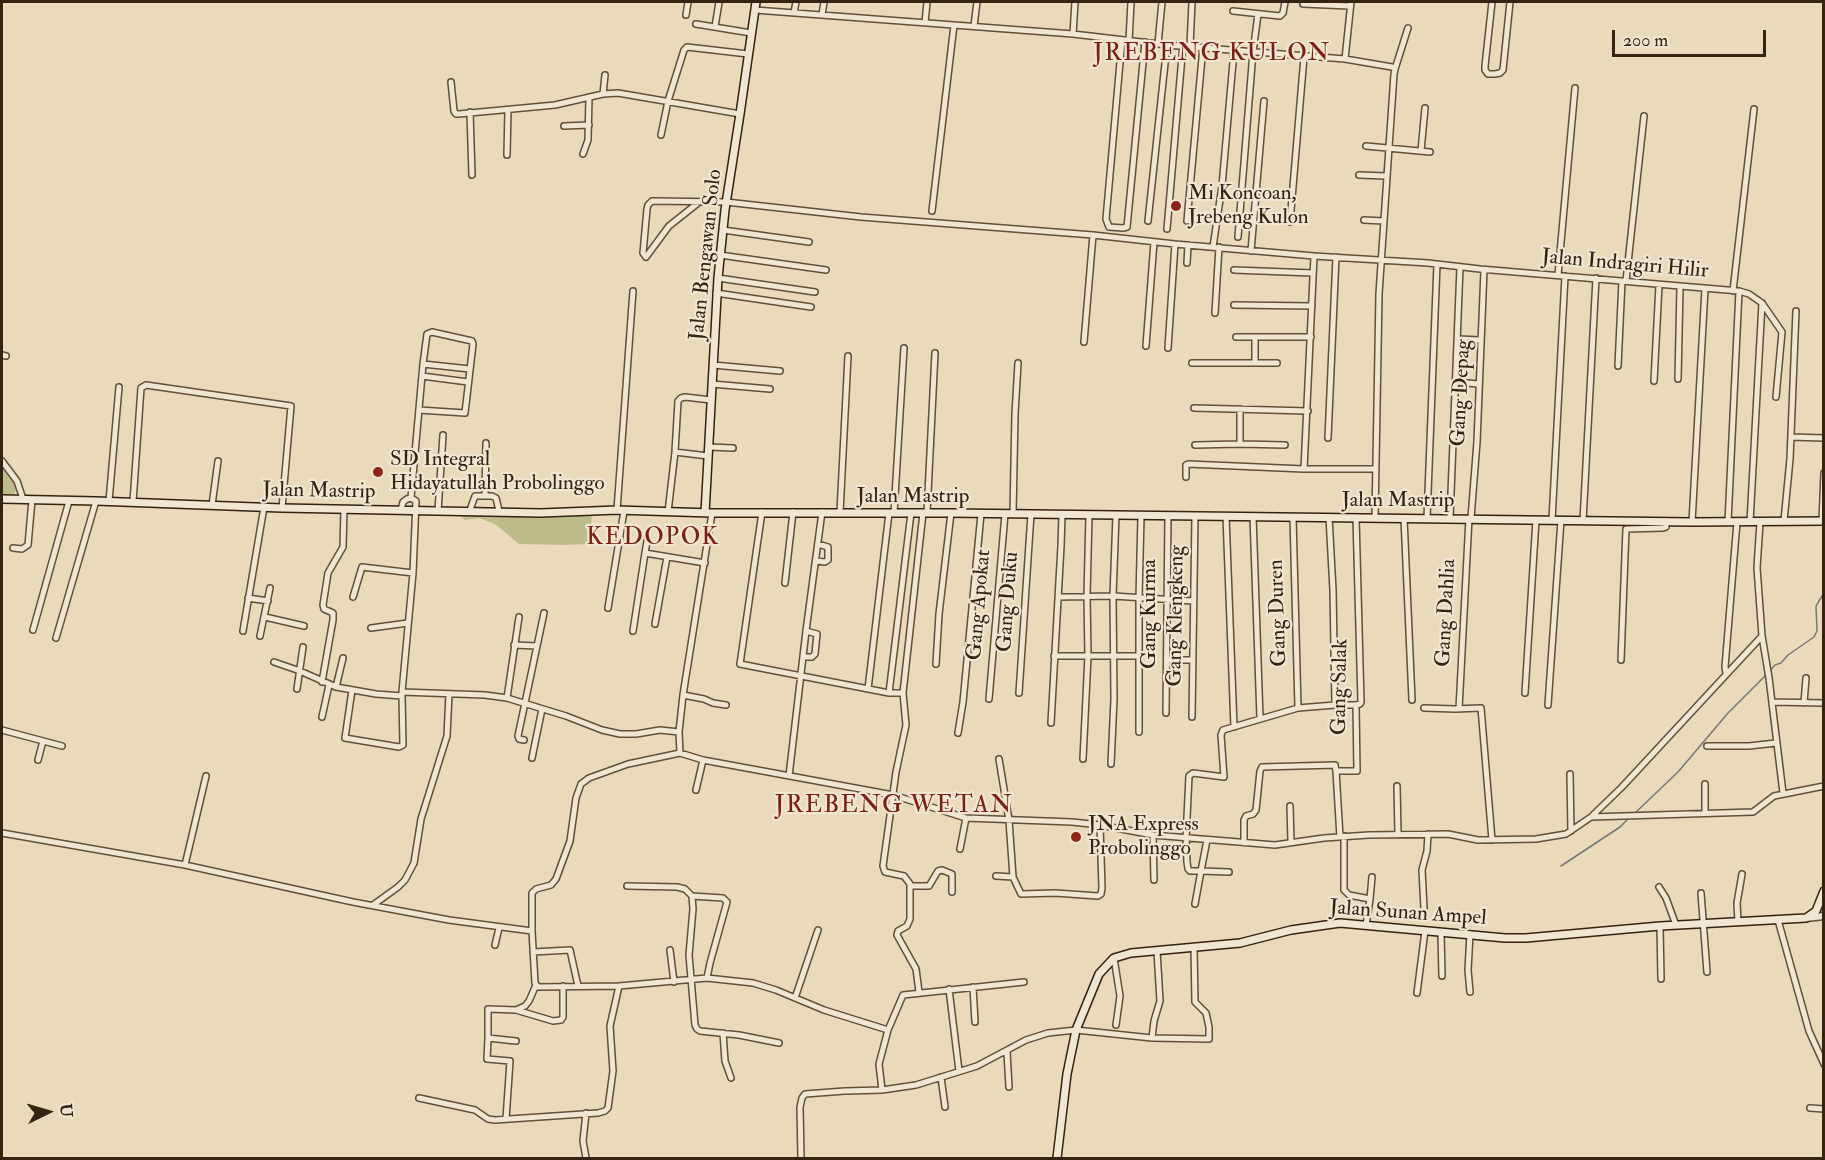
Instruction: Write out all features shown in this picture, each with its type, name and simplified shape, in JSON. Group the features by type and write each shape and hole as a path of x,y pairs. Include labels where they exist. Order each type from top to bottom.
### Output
{"main road":[{"name":"Jalan Bengawan Solo","path":"709,513 708,456 716,293 726,202 756,2"},
{"name":"Jalan Mastrip","path":"2,499 541,513 840,512 1470,518 1628,524 1666,521 1823,521"},
{"path":"1806,918 1816,911 1824,891"},
{"name":"Jalan Sunan Ampel","path":"1114,958 1131,953 1240,943 1322,924 1366,920 1441,933 1526,938 1660,926 1806,918"},
{"path":"1057,1158 1067,1074 1076,1030 1099,974 1114,958"}],"street":[{"path":"686,15 688,2"},
{"path":"715,27 719,2"},
{"path":"794,13 796,2"},
{"path":"822,15 824,2"},
{"path":"925,23 927,2"},
{"path":"974,26 977,2"},
{"path":"1073,34 1075,2"},
{"path":"1131,2 1106,219 1109,227 1127,227 1145,42"},
{"path":"1158,44 1162,2"},
{"path":"1167,230 1192,2"},
{"path":"1233,11 1280,16 1283,13 1285,2"},
{"path":"1492,2 1485,66 1488,74 1500,73 1503,70 1510,2"},
{"path":"1303,4 1350,4 1345,59"},
{"path":"755,10 1073,34 1167,45 1345,59 1395,69"},
{"path":"1238,237 1258,14"},
{"path":"696,24 751,33"},
{"path":"932,211 954,25"},
{"path":"1375,518 1381,257 1386,176 1395,69 1408,28"},
{"path":"1148,222 1167,45"},
{"path":"661,135 668,101 685,48 748,54"},
{"path":"1187,221 1203,48"},
{"path":"1215,313 1215,244 1234,51"},
{"path":"1290,222 1304,57"},
{"path":"603,94 605,75"},
{"path":"451,82 455,113 459,114 555,105 603,94 618,93 740,114"},
{"path":"1558,272 1575,88"},
{"path":"583,154 588,143 589,97"},
{"path":"1252,247 1264,101"},
{"path":"1421,151 1425,108"},
{"path":"1728,522 1735,289 1754,108"},
{"path":"507,155 508,110"},
{"path":"470,112 472,175"},
{"path":"1618,366 1625,280 1644,116"},
{"path":"564,126 589,125"},
{"path":"1365,146 1430,152"},
{"path":"1359,175 1386,176"},
{"name":"Jalan Indragiri Hilir","path":"698,203 669,226 646,257 644,255 647,209 650,202 726,202 858,217 1093,235 1188,245 1215,244 1252,247 1314,256 1381,257 1484,270 1558,272 1565,276 1705,289 1735,289 1754,296 1762,303 1782,332 1776,397"},
{"path":"1364,220 1383,221"},
{"path":"723,230 809,242"},
{"path":"1084,342 1093,235"},
{"path":"1146,346 1154,242"},
{"path":"1168,348 1175,244"},
{"path":"1187,263 1188,245"},
{"path":"720,255 826,270"},
{"path":"1304,469 1314,256"},
{"path":"1328,438 1336,257"},
{"path":"1428,518 1437,264"},
{"path":"1450,518 1460,267"},
{"path":"1234,270 1313,273"},
{"name":"Gang Depag","path":"1470,518 1477,442 1484,270"},
{"path":"1552,520 1565,276"},
{"path":"718,278 815,292"},
{"path":"1583,521 1596,278"},
{"path":"1654,381 1659,285"},
{"path":"1678,379 1680,287"},
{"path":"1692,522 1705,289"},
{"path":"608,608 620,511 633,291"},
{"path":"716,293 811,307"},
{"path":"1750,522 1762,303"},
{"path":"1234,305 1312,306"},
{"path":"1784,521 1791,437 1796,311"},
{"path":"411,498 423,364 427,334 432,332 473,342 465,413 419,410"},
{"path":"1236,337 1311,337"},
{"path":"1255,337 1255,363"},
{"path":"1458,339 1480,340"},
{"path":"868,688 891,513 904,348"},
{"path":"919,992 916,969 897,935 898,931 909,924 910,886 904,876 884,870 886,837 906,725 903,693 925,513 935,353"},
{"path":"840,512 848,356"},
{"name":"Gang Apokat","path":"989,699 1009,514 1018,363"},
{"path":"1191,363 1277,363"},
{"path":"423,364 470,369"},
{"path":"713,365 780,371"},
{"path":"422,376 468,382"},
{"path":"1456,382 1478,384"},
{"path":"712,384 770,389"},
{"path":"133,502 143,385 291,406 282,508"},
{"path":"109,501 119,387"},
{"path":"668,512 678,401 685,397 711,400"},
{"path":"1194,408 1308,411"},
{"path":"1240,409 1240,444"},
{"path":"438,511 443,435"},
{"path":"1791,437 1824,438"},
{"path":"485,496 486,443"},
{"path":"1195,445 1285,445"},
{"path":"709,447 734,448"},
{"path":"675,452 708,456"},
{"path":"2,460 16,481 23,499"},
{"path":"212,505 218,461"},
{"path":"1186,477 1187,464 1304,469 1375,469"},
{"path":"1823,521 1824,473"},
{"path":"470,510 475,496 492,496 496,498 499,511"},
{"path":"401,510 403,502 411,498"},
{"path":"352,690 345,738 399,747 403,745 402,694 416,510 416,501 411,498"},
{"path":"13,548 22,549 28,545 32,500"},
{"path":"33,630 69,501"},
{"path":"56,638 96,501"},
{"path":"243,631 264,507"},
{"path":"322,682 333,620 331,611 324,609 323,605 328,573 343,547 344,509"},
{"path":"762,512 740,664 889,693 903,693"},
{"path":"785,583 794,512"},
{"path":"789,776 822,512"},
{"path":"680,750 679,732 683,695 705,563 709,513"},
{"path":"889,693 912,513"},
{"path":"936,664 939,614 951,513"},
{"path":"958,733 981,514"},
{"name":"Gang Duku","path":"1019,693 1031,514"},
{"path":"1051,723 1062,514"},
{"path":"1083,759 1088,656 1089,515"},
{"path":"1112,764 1116,515"},
{"path":"1139,732 1141,516"},
{"name":"Gang Kurma","path":"1166,713 1168,516"},
{"name":"Gang Klengkeng","path":"1192,717 1195,516"},
{"path":"1226,516 1234,727"},
{"path":"1253,516 1260,718"},
{"name":"Gang Duren","path":"1293,517 1298,708"},
{"path":"1329,517 1335,705"},
{"name":"Gang Salak","path":"1336,771 1357,771 1356,705 1361,702 1356,518"},
{"path":"1404,518 1412,700"},
{"name":"Gang Dahlia","path":"1459,709 1470,518"},
{"path":"1525,693 1536,520"},
{"path":"1548,705 1561,520"},
{"path":"1726,673 1737,522"},
{"path":"1760,522 1757,568 1762,636 1783,793"},
{"path":"1621,660 1628,524"},
{"path":"633,631 647,541"},
{"path":"816,561 828,560 828,547 818,544"},
{"path":"645,553 705,563"},
{"path":"655,624 667,557"},
{"path":"353,597 362,567 413,573"},
{"path":"261,636 270,588"},
{"path":"1058,597 1113,596 1193,601"},
{"path":"248,598 268,601"},
{"path":"524,740 519,739 518,736 544,613"},
{"path":"265,617 304,626"},
{"path":"507,698 519,617"},
{"path":"371,628 408,623"},
{"path":"803,657 812,657 815,654 816,634 806,631"},
{"path":"516,1010 525,1006 536,986 532,893 536,889 551,885 556,879 570,841 576,798 581,784 589,778 628,764 680,750 703,760 893,795 966,818 1100,825 1153,835 1207,840 1275,845 1342,836 1398,834 1448,834 1478,840 1536,839 1560,836 1591,817 1762,636"},
{"path":"514,645 537,646"},
{"path":"297,689 303,647"},
{"path":"1054,656 1140,656"},
{"path":"322,717 343,658"},
{"path":"1167,660 1192,660"},
{"path":"274,662 332,686 352,690 507,698 620,734 636,735 660,730 679,732"},
{"path":"1804,703 1806,678"},
{"path":"373,905 405,880 414,863 421,819 447,736 449,694"},
{"path":"683,695 726,705"},
{"path":"1772,702 1824,703"},
{"path":"1229,872 1188,869 1186,838 1189,776 1193,773 1224,777 1221,732 1298,708 1356,705"},
{"path":"1424,708 1482,709 1492,840"},
{"path":"532,758 542,709"},
{"path":"2,730 62,746"},
{"path":"38,760 43,741"},
{"path":"1707,746 1749,746 1776,743"},
{"path":"999,759 1009,820 1013,877 1018,892 1021,894 1054,893 1098,896 1101,894 1100,825"},
{"path":"696,790 703,760"},
{"path":"1244,843 1244,820 1256,810 1260,769 1335,765 1345,892 1369,904"},
{"path":"1570,774 1571,831"},
{"path":"185,865 206,776"},
{"path":"1705,784 1705,813"},
{"path":"1397,786 1398,834"},
{"path":"1591,817 1754,812 1766,800 1783,793 1824,786"},
{"path":"1290,806 1291,842"},
{"path":"960,849 966,818"},
{"path":"2,834 185,865 449,920 532,931"},
{"path":"1424,908 1422,870 1427,851 1428,834"},
{"path":"1153,835 1154,880"},
{"path":"1194,904 1207,840"},
{"path":"910,886 929,886 938,871 942,870 952,874 952,892"},
{"path":"1738,922 1737,903 1742,874"},
{"path":"996,876 1013,877"},
{"path":"1366,920 1372,877"},
{"path":"627,886 677,887 685,889 692,896 689,955 697,1029 779,1043"},
{"path":"1659,887 1665,896 1676,925"},
{"path":"1701,893 1707,972"},
{"path":"692,896 723,898 727,902 707,978"},
{"path":"1806,918 1824,914 1820,903"},
{"path":"1778,920 1809,1031 1824,1064"},
{"path":"1660,926 1661,980"},
{"path":"495,945 499,928"},
{"path":"795,998 818,930"},
{"path":"1417,993 1425,931"},
{"path":"1441,933 1442,975"},
{"path":"1470,934 1468,970 1470,992"},
{"path":"801,1158 800,1107 803,1096 901,1088 941,1077 958,1068 977,1066 1031,1038 1048,1033 1076,1030 1152,1038 1209,1039 1206,1013 1197,1006 1194,999 1194,948"},
{"path":"533,952 570,950 579,986"},
{"path":"670,950 674,982"},
{"path":"1152,1038 1160,1002 1157,951"},
{"path":"1114,958 1120,999 1116,1025"},
{"path":"536,986 619,986 707,978 753,983 824,1010 888,1030"},
{"path":"882,1089 879,1064 888,1030 903,995 1024,982"},
{"path":"506,1119 510,1061 487,1059 488,1009 516,1010 546,1019 561,1020 563,1017 563,986"},
{"path":"419,1098 474,1110 488,1119 495,1120 602,1113 608,1108 613,1071 610,1026 619,986"},
{"path":"973,987 975,1022"},
{"path":"949,989 958,1068"},
{"path":"723,1033 725,1061 731,1078"},
{"path":"488,1038 516,1041"},
{"path":"1007,1052 1009,1087"},
{"path":"941,1077 945,1107"},
{"path":"1810,1108 1824,1109"},
{"path":"586,1113 583,1141 586,1158"}],"green space":[{"path":"2,464 16,485 17,489 14,494 2,496"},
{"path":"456,513 592,514 589,544 519,544 495,524 479,518 465,520"}],"waterway":[{"path":"1769,672 1775,665 1781,663 1788,655 1814,637 1817,631 1816,606 1824,593"},
{"path":"1635,813 1678,772 1728,713 1766,675"},
{"path":"1561,866 1620,827 1629,818"}],"place":[{"name":"Mi Koncoan, Jrebeng Kulon","path":"1176,206"},
{"name":"SD Integral Hidayatullah Probolinggo","path":"378,472"},
{"name":"JNA Express Probolinggo","path":"1076,837"}],"district":[{"name":"JREBENG KULON","path":"1212,55"},
{"name":"KEDOPOK","path":"653,539"},
{"name":"JREBENG WETAN","path":"894,807"}]}
